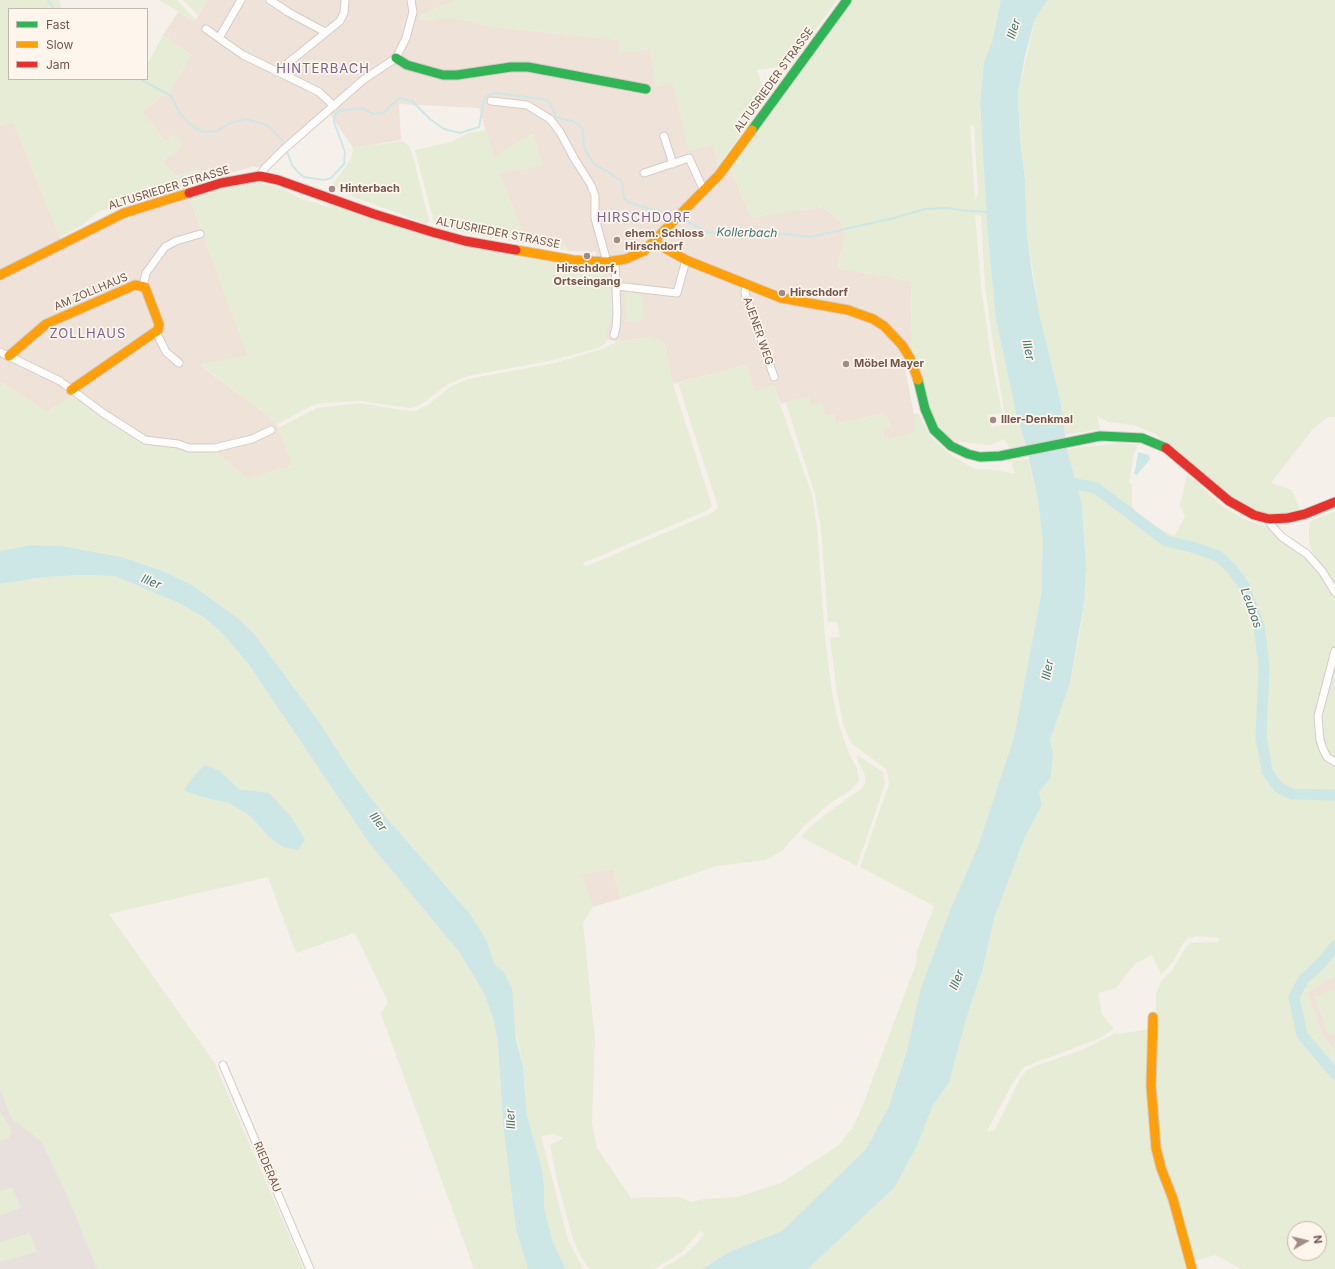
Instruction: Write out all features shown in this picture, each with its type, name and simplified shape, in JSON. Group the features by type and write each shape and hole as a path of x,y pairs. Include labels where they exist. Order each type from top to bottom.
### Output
{"street":[{"path":"219,38 241,0"},
{"path":"270,0 288,12 325,32"},
{"path":"277,72 342,17 345,0"},
{"path":"260,176 264,169 283,150 362,80 396,58 410,26 413,12 411,0"},
{"name":"ALTUSRIEDER STRASSE","path":"0,275 124,212 221,183 260,176 278,180 374,214 458,239 547,256 611,262 635,257 654,242 719,175 847,0"},
{"path":"206,29 242,55 319,92 334,106"},
{"path":"396,58 407,65 443,75 457,75 511,67 528,67 646,89"},
{"path":"490,101 527,105 550,119 560,132 591,184 596,196 595,218 611,262 616,286 616,328 614,335"},
{"path":"664,136 673,164"},
{"path":"644,173 690,158 704,191"},
{"path":"143,286 146,273 165,246 200,234"},
{"path":"654,242 686,260 781,298 802,303 848,310 873,319 884,326 907,352 916,372 929,422 942,438 951,446 968,454 992,457 1119,435 1142,438 1154,442 1178,456 1239,508 1254,515 1269,519 1297,517 1335,502"},
{"path":"616,286 676,293 686,260"},
{"name":"AJENER WEG","path":"746,284 745,292 774,377"},
{"name":"AM ZOLLHAUS","path":"10,356 34,333 46,324 135,285 143,286 147,290 159,324 156,332 166,352 179,363"},
{"path":"71,390 124,352 156,332"},
{"path":"0,352 52,376 145,440 178,444 189,448 215,448 252,439 271,430"},
{"path":"1269,519 1271,526 1282,537 1307,554 1322,572 1335,592"},
{"path":"1335,651 1318,716 1320,740 1327,757 1335,762"},
{"path":"1154,1017 1151,1086 1156,1148 1175,1205 1192,1269"},
{"name":"RIEDERAU","path":"223,1065 310,1269"}],"shaded area":[{"path":"207,0 456,0 421,15 420,20 454,18 494,27 619,40 620,53 650,49 656,86 673,83 689,150 713,145 718,166 723,158 730,168 751,217 824,207 842,224 845,234 838,268 911,281 912,341 903,357 914,414 914,433 889,439 884,436 882,429 891,426 882,414 837,423 811,405 809,397 781,404 773,385 754,392 747,365 673,384 664,343 651,337 616,342 606,339 606,331 613,314 612,289 598,270 596,252 569,251 562,242 524,235 499,173 542,165 533,134 494,157 479,108 399,104 401,140 353,148 330,114 273,165 251,167 207,180 197,170 176,176 162,162 182,146 166,142 143,113 162,95 169,96 191,55 163,35 178,12 194,21 196,20"},
{"path":"13,122 60,237 66,247 125,218 189,197 248,356 200,365 275,421 293,465 248,479 215,451 149,445 139,442 72,396 47,412 0,382 0,126"},
{"path":"613,869 620,899 593,907 581,874"},
{"path":"1335,976 1335,1051 1322,1035 1307,992"},
{"path":"0,1023 112,1269 0,1269"}],"green space":[{"path":"0,0 59,0 62,8 8,8 8,80 148,80 148,63 163,35 191,55 169,96 162,95 143,113 165,141 174,134 183,143 182,146 162,162 176,176 197,170 207,180 100,211 81,226 60,237 13,122 0,126"},
{"path":"159,0 177,0 196,20 194,21"},
{"path":"183,0 207,0 198,15"},
{"path":"456,0 837,0 784,73 778,67 757,70 766,98 718,166 713,145 689,151 673,83 656,86 650,49 620,53 619,40 494,27 454,18 420,20 421,15"},
{"path":"852,0 1001,0 992,42 984,61 980,103 996,319 1017,418 1026,445 1010,448 1004,439 990,445 950,441 933,420 925,397 918,364 909,346 912,340 911,281 838,268 845,234 842,224 824,207 751,217 730,168","holes":["970,124 974,126 978,194 975,201","975,215 981,215 985,286 995,357 1004,410 1011,424 992,427 987,415 1002,413 991,357 981,287"]},
{"path":"1048,0 1335,0 1335,417 1328,417 1313,429 1271,483 1292,490 1301,512 1274,515 1252,511 1232,498 1161,440 1156,434 1134,425 1108,422 1097,416 1100,429 1064,435 1060,399 1040,317 1027,235 1025,180 1020,141 1018,94 1035,18"},
{"path":"486,130 494,157 533,133 542,165 499,173 524,235 562,242 569,251 466,233 437,226 434,223 415,150 451,142 469,133"},
{"path":"403,141 409,146 414,160 429,221 426,224 357,198 332,185 351,159 353,148"},
{"path":"249,183 261,183 275,186 303,199 326,206 334,205 374,218 592,270 598,270 612,288 613,314 606,331 606,343 598,348 554,360 468,376 448,384 420,405 415,407 409,408 360,401 321,403 309,407 276,425 275,421 200,364 248,356 189,197"},
{"path":"641,292 645,320 627,322 624,294"},
{"path":"651,337 664,343 673,384 712,506 706,511 583,563 585,567 714,512 718,507 678,383 747,365 754,391 773,385 812,494 817,529 825,638 832,693 839,725 848,751 857,769 859,781 851,790 829,804 804,826 783,850 766,860 717,866 620,899 613,869 582,874 593,907 583,923 595,1039 592,1123 597,1148 631,1198 678,1197 691,1202 703,1199 738,1197 781,1183 839,1145 853,1127 861,1110 916,964 917,951 934,906 860,867 889,784 888,775 886,769 851,743 843,724 837,693 830,638 840,637 837,622 828,622 821,529 815,495 786,403 809,397 811,405 823,402 826,415 834,413 837,423 882,414 890,419 891,427 882,429 884,436 889,439 914,433 914,414 918,413 929,434 937,443 954,457 975,469 997,470 1015,474 1011,461 1028,459 1038,501 1043,541 1041,595 1014,737 978,846 951,908 889,1106 866,1149 782,1231 729,1252 702,1269 662,1269 684,1255 695,1245 705,1234 700,1231 682,1252 654,1269 589,1269 580,1255 573,1239 558,1184 550,1145 564,1138 553,1134 541,1136 568,1240 583,1269 566,1269 552,1240 544,1206 544,1185 527,1116 523,1067 504,972 495,965 485,937 470,914 381,811 350,770 320,723 255,635 239,619 192,585 163,571 122,557 62,546 30,545 0,551 0,382 47,412 72,396 139,442 149,445 215,451 248,479 293,465 278,428 317,408 359,403 415,411 428,405 450,387 468,379 555,363 599,350 616,342"},
{"path":"1120,443 1138,445 1134,453 1129,483 1132,484 1132,506 1139,518 1174,536 1185,517 1180,505 1187,474 1225,508 1246,520 1269,527 1306,556 1332,588 1335,597 1335,976 1307,992 1322,1035 1335,1051 1335,1269 1242,1269 1215,1255 1192,1262 1163,1167 1155,1123 1156,994 1161,981 1171,972 1186,947 1191,943 1218,942 1220,938 1197,936 1188,938 1183,943 1173,962 1161,974 1152,955 1135,964 1116,988 1098,993 1102,1014 1114,1029 1102,1037 1023,1068 1015,1079 987,1131 995,1130 1019,1081 1026,1071 1033,1067 1084,1049 1116,1033 1118,1034 1151,1029 1151,1123 1190,1269 808,1269 895,1187 917,1146 933,1105 949,1083 967,1016 982,972 994,919 1025,837 1042,805 1039,792 1051,777 1053,754 1050,740 1070,683 1084,603 1086,568 1082,505 1067,449"},
{"path":"1335,511 1335,583 1312,552 1309,540 1309,523"},
{"path":"81,575 115,576 179,603 205,618 222,633 249,665 369,843 460,953 484,993 493,1018 498,1043 503,1124 516,1230 528,1269 474,1269 381,1014 388,1002 355,933 296,953 268,877 109,914 214,1062 304,1269 97,1269 69,1200 41,1141 12,1119 0,1090 0,584 45,577","holes":["220,771 239,789 269,793 269,837 250,816 229,803"]},
{"path":"857,755 883,772 885,784 857,866 801,837 822,817 861,789 865,783 865,775 857,759"},
{"path":"1335,989 1335,1034 1329,1036 1314,997"},
{"path":"0,1111 12,1131 9,1138 0,1141"},
{"path":"12,1187 21,1208 0,1215 0,1191"},
{"path":"30,1233 37,1252 0,1262 0,1242"}],"water":[{"name":"Iller","path":"1001,0 1048,0 1035,18 1025,56 1018,94 1020,141 1025,180 1027,235 1032,273 1040,317 1060,399 1067,449 1082,505 1086,568 1084,603 1070,683 1050,740 1053,754 1051,777 1039,792 1042,805 1025,837 994,919 982,972 967,1016 949,1083 933,1105 917,1146 895,1187 808,1269 702,1269 729,1252 782,1231 866,1149 889,1106 907,1050 921,988 951,908 978,846 1014,737 1041,595 1043,541 1038,501 1026,445 1017,418 996,319 988,235 980,103 984,61 992,42"},
{"path":"1138,452 1149,455 1150,459 1137,475 1133,473 1135,471"},
{"name":"Iller","path":"30,545 62,546 122,557 163,571 192,585 239,619 255,635 320,723 350,770 381,811 470,914 485,937 495,965 504,972 512,989 516,1039 523,1067 527,1116 541,1166 544,1185 544,1206 552,1240 566,1269 528,1269 516,1230 503,1124 498,1043 493,1018 484,993 460,953 369,843 249,665 222,633 205,618 179,603 115,576 81,575 45,577 0,584 0,551"},
{"path":"205,765 220,771 239,789 269,793 291,817 305,840 298,850 283,847 269,837 250,816 229,803 199,796 184,790 193,777"}],"waterway":[{"name":"Kollerbach","path":"48,0 53,8"},
{"name":"Kollerbach","path":"142,80 171,96 180,114 195,128 204,132 217,131 230,123 246,119 267,125 283,141 292,165 298,172 304,177 324,180 331,178 344,164 345,152 334,122 335,115 339,111 361,108 374,114 383,113 399,98 412,101 430,119 444,129 460,133 479,127 484,100 488,95 495,93 543,99 549,101 556,117 575,122 580,126 583,130 584,147 590,158 595,165 607,171 622,182 624,198 628,202 675,215"},
{"name":"Kollerbach","path":"681,218 707,232 728,234 776,233 810,237 894,218 925,209 946,208 989,212"},
{"name":"Leubas","path":"1062,481 1096,488 1166,541 1192,547 1218,556 1231,568 1245,587 1259,626 1264,667 1261,737 1267,771 1278,787 1292,794 1335,795"},
{"name":"Leubas","path":"1335,946 1322,962 1303,980 1294,997 1302,1035 1335,1074"}],"traffic: fast":[{"path":"752,130 847,0"},
{"path":"396,58 407,65 443,75 457,75 511,67 528,67 646,89"},
{"path":"918,380 925,409 934,430 951,446 968,454 980,457 1000,456 1100,436 1142,438 1166,448"}],"traffic: slow":[{"path":"516,250 573,260 607,262 626,259 644,251 719,175 752,130"},
{"path":"0,275 124,213 189,193"},
{"path":"654,242 686,260 781,298 848,310 873,319 884,326 902,345 910,358 918,380"},
{"path":"9,356 46,324 135,285 145,287 159,324 158,330 71,390"},
{"path":"1153,1017 1151,1086 1156,1148 1161,1168 1173,1199 1192,1269"}],"traffic: jam":[{"path":"189,193 221,183 260,176 278,180 374,214 432,232 465,241 516,250"},
{"path":"1166,448 1229,501 1254,515 1269,519 1288,518 1305,514 1335,502"}],"place":[{"name":"Hinterbach","path":"332,189"},
{"name":"ehem. Schloss Hirschdorf","path":"617,240"},
{"name":"Hirschdorf, Ortseingang","path":"587,256"},
{"name":"Hirschdorf","path":"782,293"},
{"name":"Möbel Mayer","path":"846,364"},
{"name":"Iller-Denkmal","path":"993,420"}],"district":[{"name":"HINTERBACH","path":"323,69"},
{"name":"HIRSCHDORF","path":"644,218"},
{"name":"ZOLLHAUS","path":"88,334"}]}
